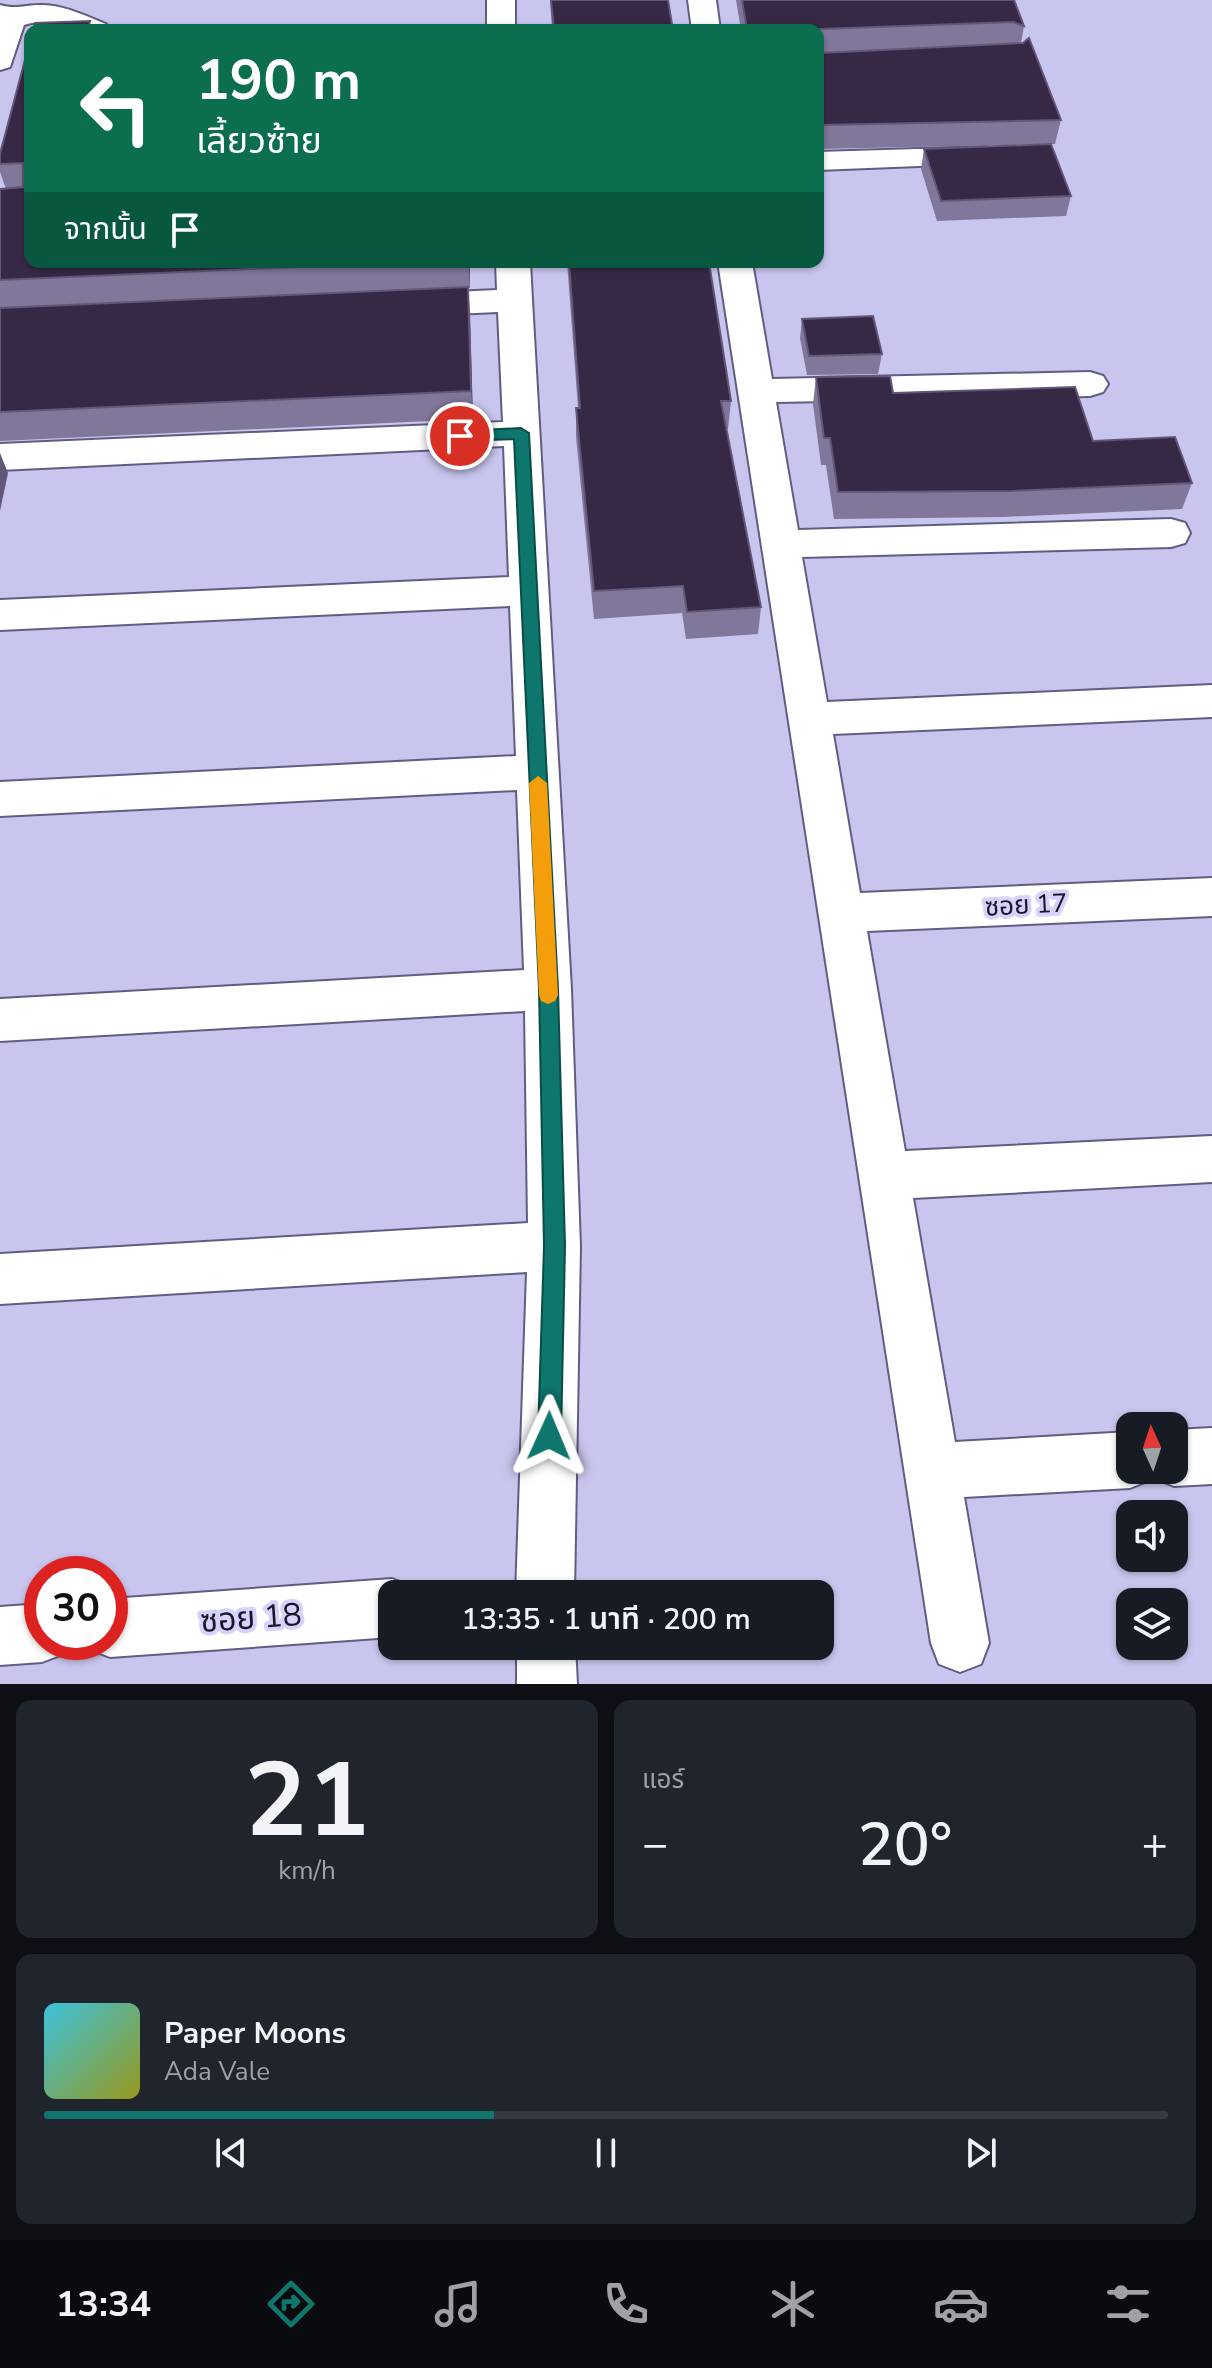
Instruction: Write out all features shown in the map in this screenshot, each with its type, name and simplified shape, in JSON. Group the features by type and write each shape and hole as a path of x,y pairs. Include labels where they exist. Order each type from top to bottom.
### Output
{"street":[{"path":"501,0 501,24"},
{"path":"702,0 705,24"},
{"path":"0,61 10,29 20,12 46,12 79,24"},
{"path":"824,161 1006,155"},
{"path":"736,268 960,1643"},
{"path":"374,307 514,281 548,989 554,1246 545,1580"},
{"path":"756,391 1090,384"},
{"path":"0,457 521,433"},
{"path":"781,544 1171,533"},
{"path":"0,615 528,591"},
{"path":"808,719 1212,701"},
{"path":"0,799 537,772"},
{"name":"ซอย 17","path":"840,913 1212,897"},
{"path":"0,1020 548,989"},
{"path":"882,1176 1212,1159"},
{"path":"0,1279 554,1246"},
{"path":"1188,1457 1212,1456"},
{"path":"930,1471 1116,1461"},
{"name":"ซอย 18","path":"128,1627 378,1609"},
{"path":"0,1636 24,1634"},
{"path":"546,1660 547,1684"}],"building":[{"path":"551,0 668,0 672,24 553,24"},
{"path":"742,0 1014,0 1024,26 1013,22 824,29 824,24 746,24"},
{"path":"90,21 89,24 35,23"},
{"path":"1029,38 1061,120 824,125 824,53 1023,43"},
{"path":"24,64 24,268 275,268 0,280 0,189 23,187 23,163 0,164"},
{"path":"1051,144 1071,196 941,201 924,149"},
{"path":"569,268 710,268 731,401 721,401 761,607 687,612 683,586 594,591 576,408 580,408"},
{"path":"468,287 471,391 0,412 0,308"},
{"path":"873,316 882,354 809,356 802,319"},
{"path":"890,376 893,393 1075,387 1093,441 1175,437 1192,483 1011,491 838,492 830,438 824,438 816,377"}],"slow traffic":[{"path":"538,783 548,995"}],"route":[{"path":"460,436 521,433 548,989 554,1246 549,1436"}]}
